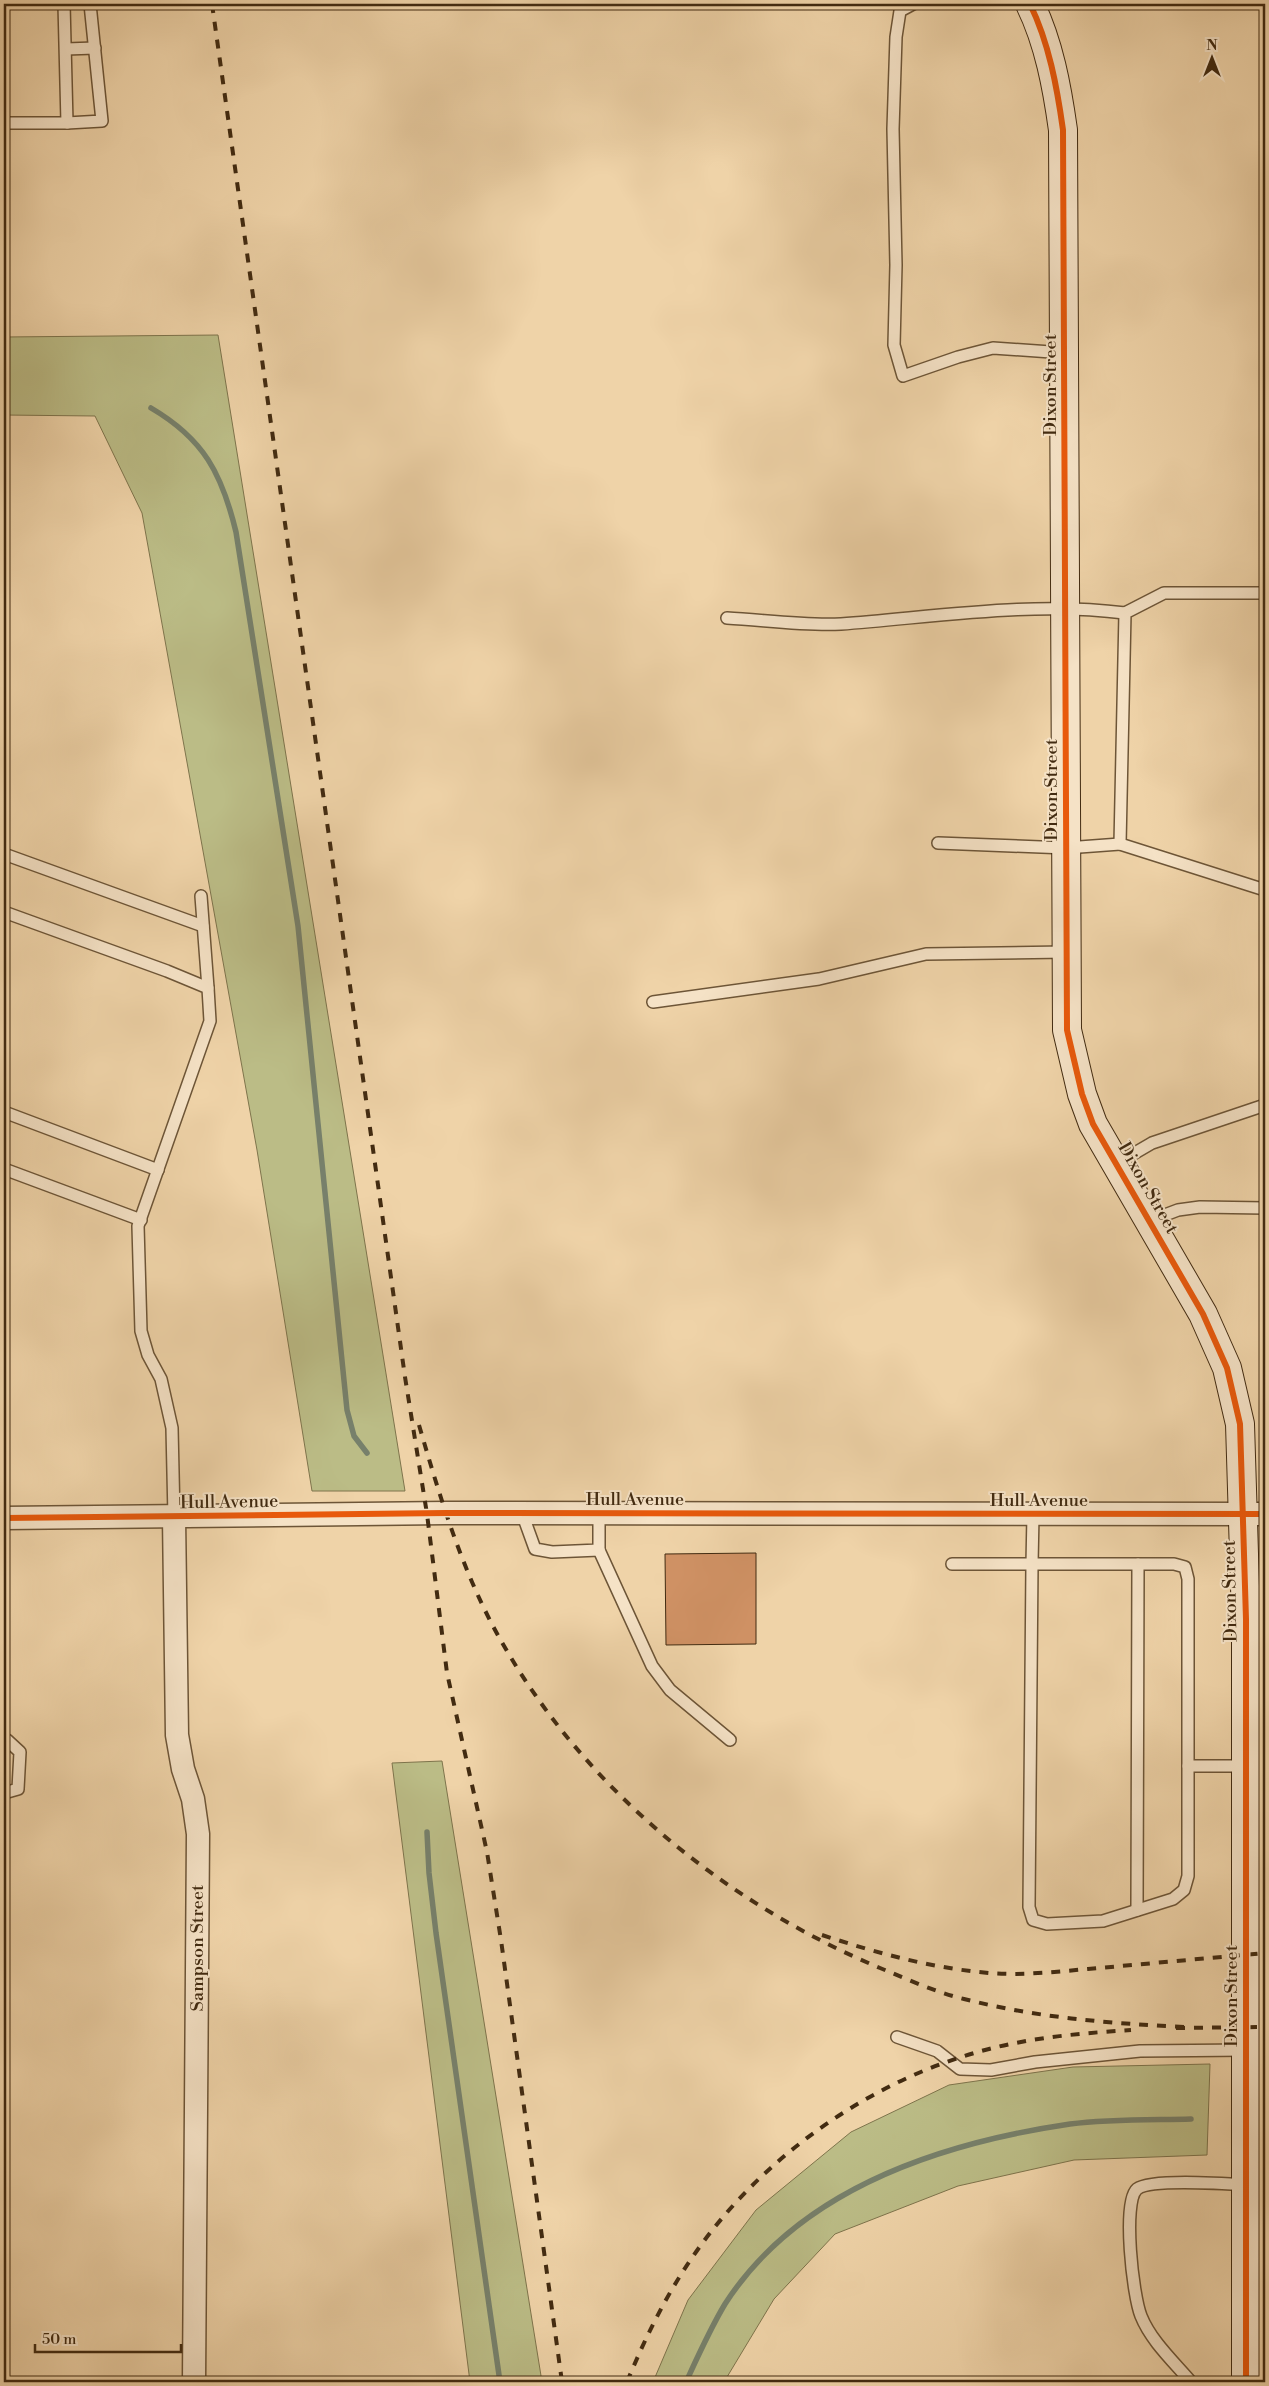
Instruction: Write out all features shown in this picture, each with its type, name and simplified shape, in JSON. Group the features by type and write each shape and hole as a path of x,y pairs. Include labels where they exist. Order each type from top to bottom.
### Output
{"street":[{"name":"Dixon Street","path":"1030,4 1047,50 1057,90 1063,130 1066,952 1068,1030 1082,1094 1094,1124 1203,1314 1227,1368 1240,1424 1254,1514 1255,1600 1246,1766 1255,1931 1246,2050 1255,2185 1246,2382"},
{"name":"Hull Avenue","path":"4,1518 522,1513 1254,1514"},
{"name":"Sampson Street","path":"174,1517 177,1735 183,1769 193,1799 198,1834 194,2382"}],"lane":[{"path":"64,4 68,123"},
{"path":"4,123 102,121 90,4"},
{"path":"913,4 900,11 896,36 893,128 896,265 894,345 903,376 958,357 993,348 1065,353"},
{"path":"66,49 95,48"},
{"path":"727,618 838,624 949,614 1066,609 1125,613 1164,593 1265,593"},
{"path":"1120,844 1125,613"},
{"path":"938,843 1066,848 1120,844 1265,890"},
{"path":"4,854 203,926"},
{"path":"174,1517 172,1428 160,1379 148,1355 141,1331 138,1226 210,1021 201,896"},
{"path":"4,912 167,971 208,988"},
{"path":"652,1002 819,978 926,954 1066,952"},
{"path":"1116,1164 1152,1144 1265,1106"},
{"path":"4,1112 158,1170"},
{"path":"4,1169 141,1220"},
{"path":"1149,1220 1178,1210 1200,1207 1265,1208"},
{"path":"522,1513 535,1549 552,1552 599,1550"},
{"path":"599,1513 599,1550 652,1666 670,1690 730,1740"},
{"path":"952,1564 1032,1564 1138,1564 1174,1564 1185,1568 1188,1578 1188,1876 1184,1890 1173,1899 1103,1921 1047,1924 1033,1920 1029,1907 1032,1564 1033,1515"},
{"path":"1137,1910 1138,1564"},
{"path":"4,1740 7,1740 20,1752 18,1789 4,1793"},
{"path":"1188,1766 1246,1766"},
{"path":"897,2037 937,2052 960,2069 991,2070 1035,2062 1140,2052 1246,2050"},
{"path":"1191,2382 1154,2339 1141,2316 1134,2290 1131,2261 1131,2199 1136,2190 1147,2185 1164,2183 1255,2185"}],"green space":[{"path":"218,335 405,1491 312,1491 257,1150 142,513 95,416 4,415 4,337"},
{"path":"442,1761 542,2382 470,2382 392,1763"},
{"path":"1210,2064 1207,2155 1074,2160 958,2186 835,2234 774,2299 724,2382 653,2382 688,2300 756,2210 851,2132 949,2085 1073,2067"}],"building":[{"path":"756,1553 756,1644 666,1645 665,1554"}],"waterway":[{"path":"151,408 185,432 208,460 217,475 231,511 236,532 298,926 347,1410 354,1436 367,1453"},
{"path":"427,1832 429,1873 436,1933 500,2382"},
{"path":"686,2382 725,2304 756,2264 792,2230 833,2202 877,2178 924,2159 972,2144 1021,2132 1085,2122 1191,2119"}],"railway":[{"path":"212,4 405,1377 427,1514 447,1673 487,1852 501,1940 562,2382"},
{"path":"419,1425 443,1503 471,1579 494,1628 528,1684 566,1736 610,1785 658,1830 709,1871 764,1908 821,1940 880,1968 942,1993 1019,2011 1046,2015 1128,2024 1184,2027"},
{"path":"822,1935 925,1964 967,1971 1003,1974 1057,1972 1265,1953"},
{"path":"1176,2028 1265,2027"},
{"path":"627,2382 658,2315 696,2252 723,2217 754,2183 788,2153 825,2125 864,2100 904,2079 946,2062 1024,2041 1131,2030"}],"cycle path":[{"path":"1030,4 1047,50 1063,130 1067,1030 1082,1094 1093,1124 1203,1314 1227,1368 1240,1424 1246,1619 1246,2382"},
{"path":"4,1518 446,1513 1265,1514"}]}
